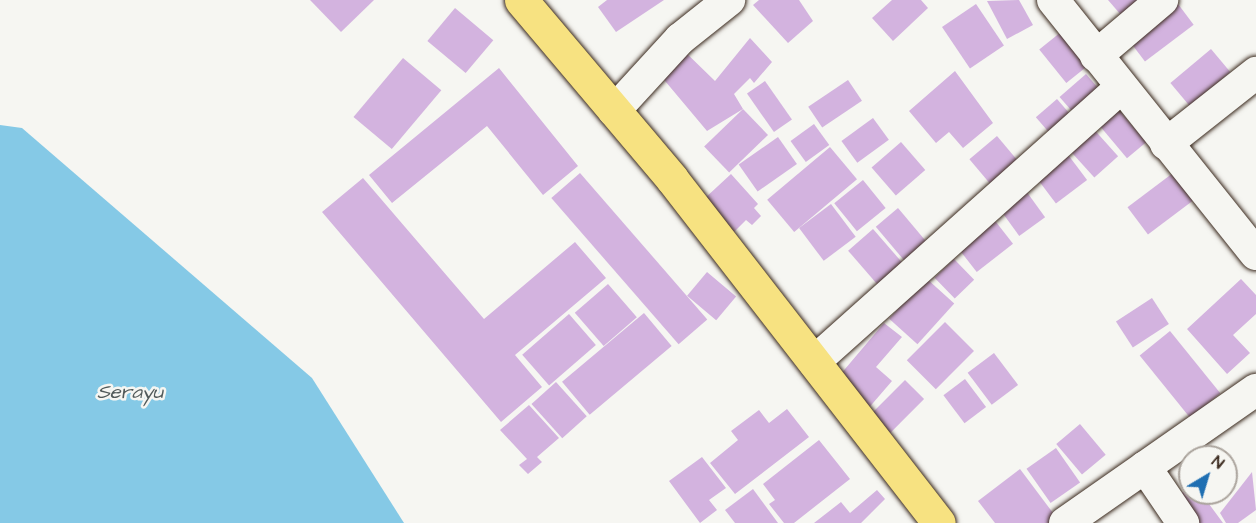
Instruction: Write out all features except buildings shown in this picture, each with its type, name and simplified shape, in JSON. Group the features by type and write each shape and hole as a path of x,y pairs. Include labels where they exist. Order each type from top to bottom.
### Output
{"main road":[{"path":"521,0 614,111 939,523"}],"street":[{"path":"614,111 680,39 729,0"},
{"path":"1053,0 1120,87 1256,254"},
{"path":"1096,56 1162,0"},
{"path":"1166,144 1256,73"},
{"path":"814,362 1120,87"},
{"path":"1065,523 1256,390"},
{"path":"1145,467 1183,523"}],"water":[{"name":"Serayu","path":"0,125 22,128 312,378 404,523 0,523"}]}
